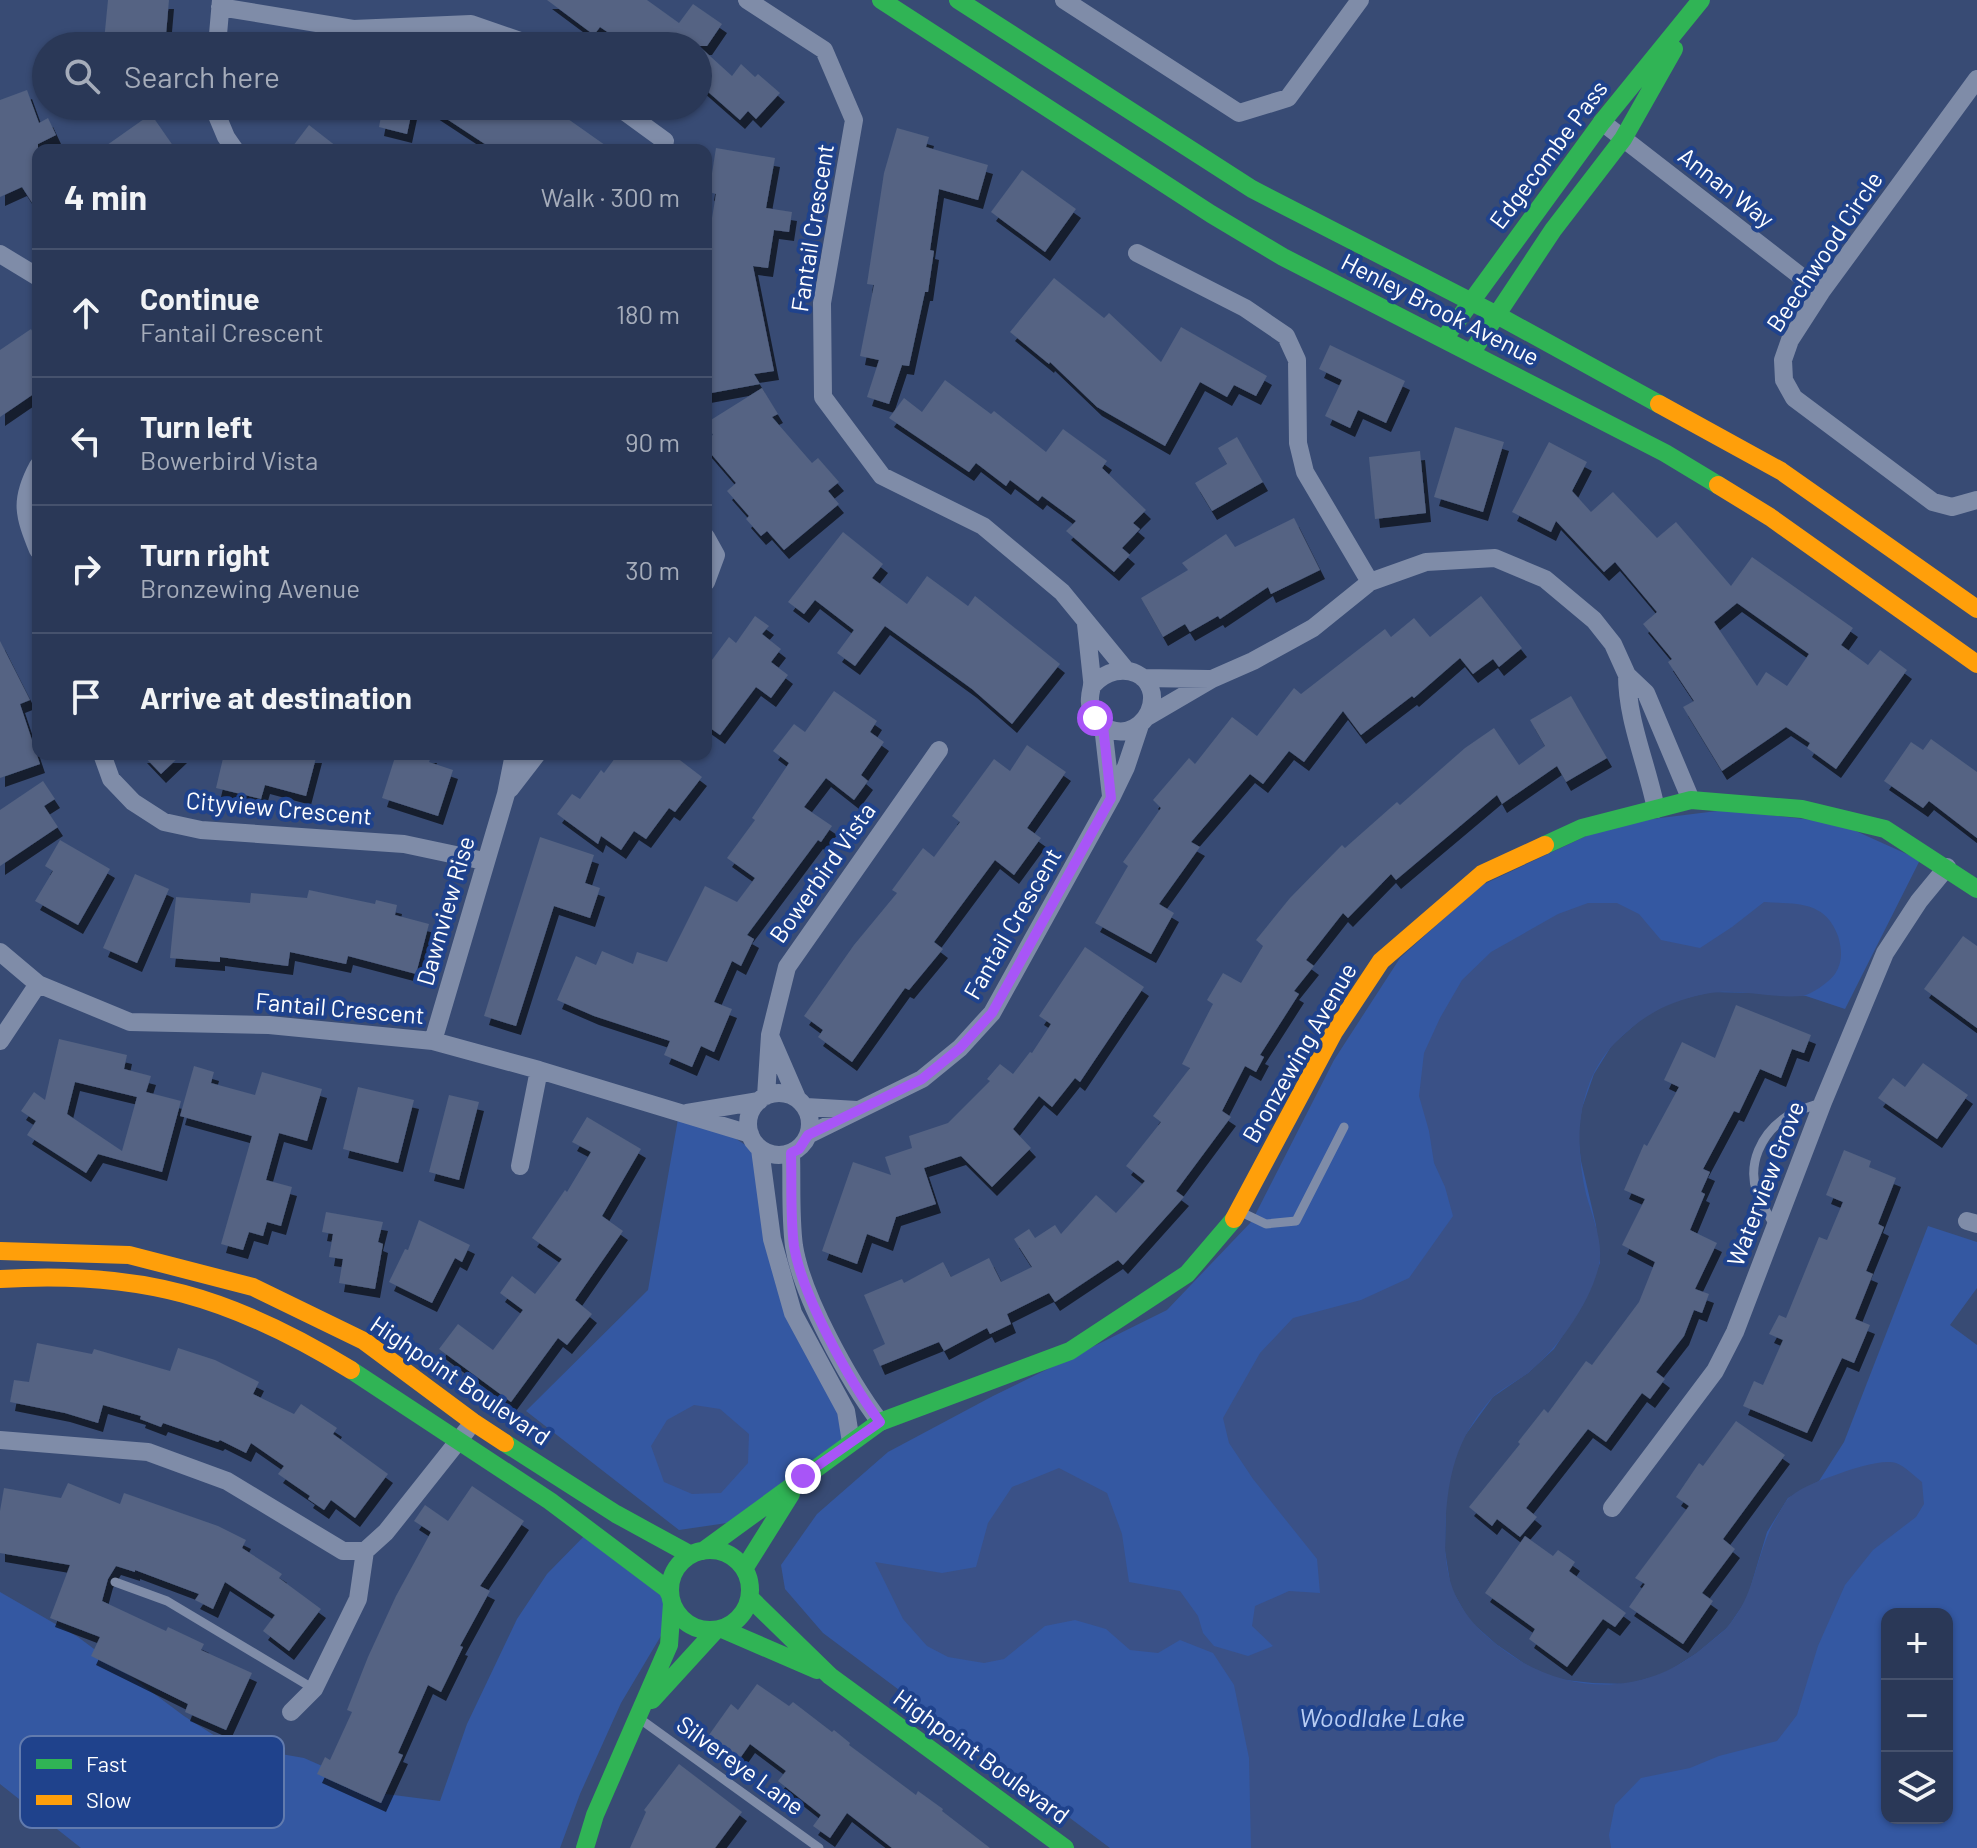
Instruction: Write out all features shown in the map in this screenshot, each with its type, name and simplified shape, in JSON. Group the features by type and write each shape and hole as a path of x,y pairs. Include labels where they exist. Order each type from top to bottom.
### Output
{"street":[{"name":"Fantail Crescent","path":"747,0 824,50 854,120 822,303 823,397 882,476 983,526 1062,592 1086,624 1135,674"},
{"name":"Henley Brook Avenue","path":"881,0 1211,214 1283,257 1597,416 1678,461 1782,525 1977,664"},
{"name":"Henley Brook Avenue","path":"958,0 1252,189 1497,315 1781,471 1977,609"},
{"path":"1064,0 1239,113 1288,98 1360,0"},
{"name":"Edgecombe Pass","path":"1444,339 1602,122 1699,2"},
{"name":"Edgecombe Pass","path":"1472,352 1553,230 1623,139 1699,2"},
{"path":"218,32 220,3 353,29 471,24 494,32"},
{"name":"Beechwood Circle","path":"1977,79 1821,292 1790,340 1783,360 1784,380 1794,398 1933,502 1952,507 1977,500"},
{"path":"219,120 231,144"},
{"path":"636,120 665,141"},
{"name":"Annan Way","path":"1602,122 1821,292"},
{"path":"1137,253 1245,308 1286,336 1297,360 1298,443 1305,472 1370,582"},
{"path":"0,254 32,273"},
{"path":"32,477 27,486 25,517 32,535"},
{"path":"1086,624 1093,685 1090,708 1103,726 1115,731 1128,731 1212,679 1253,661 1313,628 1370,582 1426,562 1495,558 1545,579 1594,620 1613,644 1627,675 1646,693 1691,800"},
{"path":"1093,685 1113,670 1212,679"},
{"path":"1135,674 1152,697 1144,721"},
{"path":"1627,675 1627,702 1656,809"},
{"name":"Fantail Crescent","path":"808,1135 922,1079 960,1048 992,1013 1111,798 1144,721"},
{"path":"1103,726 1111,798"},
{"name":"Bowerbird Vista","path":"762,1098 770,1035 787,967 939,750"},
{"name":"Cityview Crescent","path":"104,760 111,779 133,802 164,822 201,830 404,844 484,861"},
{"name":"Dawnview Rise","path":"433,1041 506,794 513,760"},
{"name":"Dawnview Rise","path":"506,794 532,760"},
{"name":"Bronzewing Avenue","path":"697,1553 736,1529 803,1476 880,1422 1070,1351 1187,1274 1240,1212 1334,1032 1381,961 1482,874 1582,828 1691,800 1802,809 1885,829 1977,889"},
{"name":"Waterview Grove","path":"1612,1508 1715,1371 1735,1332 1823,1102 1885,953 1919,901 1947,867"},
{"name":"Fantail Crescent","path":"0,952 38,984 130,1022 269,1025 433,1041 684,1113 755,1142"},
{"path":"0,1041 38,984"},
{"path":"755,1142 780,1156 799,1149 808,1135 810,1116 770,1035"},
{"path":"520,1166 539,1070"},
{"path":"801,1103 776,1093 762,1098 749,1116 772,1239 793,1313 846,1411 851,1442"},
{"name":"Fantail Crescent","path":"684,1113 762,1098"},
{"name":"Fantail Crescent","path":"801,1103 859,1110"},
{"path":"791,1153 794,1245 801,1272 810,1298 861,1397 880,1422"},
{"name":"Highpoint Boulevard","path":"0,1251 129,1255 253,1287 364,1341 473,1422 616,1514 697,1553"},
{"name":"Highpoint Boulevard","path":"0,1279 62,1274 114,1279 180,1291 242,1311 331,1356 459,1440 551,1502 667,1589 671,1599"},
{"path":"291,1712 314,1689 358,1599 365,1551 386,1532 473,1422"},
{"path":"0,1440 148,1452 227,1481 343,1551 365,1551"},
{"name":"Bronzewing Avenue","path":"744,1569 803,1476"},
{"path":"585,1848 595,1815 669,1645 674,1571 697,1553 726,1553 744,1569 750,1588 750,1598 740,1617 719,1630 638,1717"},
{"name":"Highpoint Boulevard","path":"750,1598 830,1676 1065,1848"},
{"path":"671,1599 676,1613 694,1627 719,1630"},
{"name":"Highpoint Boulevard","path":"719,1630 830,1676"}],"lane":[{"path":"1775,1227 1757,1193 1753,1169 1760,1146 1788,1115 1823,1102"},
{"path":"1240,1212 1266,1224 1296,1221 1344,1127"},
{"path":"115,1582 167,1601 314,1689"},
{"name":"Silvereye Lane","path":"638,1717 819,1848"}],"shaded area":[{"path":"1725,810 1838,823 1920,860 1845,1009 1806,996 1710,992 1675,1001 1648,1013 1612,1045 1594,1074 1582,1108 1578,1134 1596,1225 1600,1263 1582,1306 1554,1349 1528,1373 1493,1397 1461,1441 1451,1469 1446,1500 1445,1551 1451,1588 1469,1620 1528,1666 1557,1679 1593,1683 1627,1684 1664,1674 1697,1653 1728,1627 1747,1599 1767,1532 1788,1498 1819,1481 1844,1442 1928,1226 1977,1242 1977,1288 1950,1325 1977,1345 1977,1848 1110,1848 823,1633 785,1589 781,1565 817,1514 888,1452 1167,1310 1252,1221 1334,1060 1400,958 1480,886 1612,824"},
{"path":"678,1119 727,1133 750,1148 762,1169 768,1235 847,1430 839,1449 727,1523 679,1530 526,1411 648,1290"},
{"path":"591,1529 660,1580 668,1624 621,1703 580,1794 560,1848 81,1848 56,1828 284,1828 284,1755 304,1758 386,1794 440,1801 467,1724 517,1619 547,1574"},
{"path":"0,1592 78,1637 215,1736 20,1736 20,1800 0,1784"}],"water":[{"name":"Woodlake Lake","path":"1764,902 1808,906 1825,916 1838,936 1841,955 1838,969 1824,984 1802,996 1717,992 1679,1001 1635,1025 1602,1059 1586,1095 1580,1134 1582,1175 1600,1248 1595,1279 1581,1309 1551,1350 1529,1372 1494,1396 1468,1431 1451,1479 1445,1551 1454,1593 1469,1617 1491,1640 1542,1672 1596,1684 1624,1683 1652,1677 1678,1665 1726,1629 1745,1601 1770,1530 1790,1497 1815,1483 1861,1467 1883,1462 1899,1464 1922,1482 1924,1504 1916,1517 1873,1550 1845,1585 1818,1646 1797,1715 1777,1741 1719,1756 1690,1768 1641,1778 1615,1805 1609,1835 1611,1848 1251,1848 1249,1758 1234,1685 1213,1653 1180,1640 1158,1653 1130,1650 1106,1629 1075,1620 1045,1626 1004,1659 984,1663 948,1657 927,1646 903,1619 875,1562 942,1573 976,1567 988,1523 1012,1487 1059,1468 1107,1493 1122,1534 1129,1582 1180,1591 1198,1616 1203,1633 1214,1646 1248,1656 1273,1646 1252,1626 1255,1606 1289,1591 1320,1593 1317,1559 1253,1479 1229,1443 1223,1418 1260,1353 1293,1318 1361,1300 1409,1278 1453,1216 1434,1163 1419,1096 1424,1053 1462,980 1491,952 1558,914 1588,903 1617,903 1639,914 1661,940 1700,948"},
{"path":"694,1405 720,1409 749,1434 748,1463 721,1493 692,1494 664,1482 651,1446 667,1420"}],"building":[{"path":"108,0 169,0 166,32 105,32"},
{"path":"547,0 647,0 679,23 693,4 722,24 712,39 712,32 607,32 600,27 596,32 590,32"},
{"path":"712,58 732,76 741,64 780,93 756,119 748,111 740,120 712,95"},
{"path":"27,90 32,104 32,120 39,123 49,120 56,135 32,144 32,203 22,187 0,197 0,100"},
{"path":"142,120 155,120 172,144 108,144"},
{"path":"380,120 410,120 407,134 379,127"},
{"path":"448,120 570,120 604,144 485,144"},
{"path":"309,125 333,144 295,144"},
{"path":"897,128 929,137 926,147 988,165 978,200 939,189 930,250 934,251 928,292 925,292 909,366 902,365 889,404 867,397 879,360 860,356 874,285 867,284 884,173"},
{"path":"716,148 775,158 766,208 792,212 789,232 774,230 768,268 753,266 774,371 754,374 760,384 712,393 712,218 716,194 712,193"},
{"path":"1022,170 1076,209 1045,252 991,212"},
{"path":"1054,278 1104,318 1109,313 1161,362 1181,327 1267,376 1256,396 1234,385 1227,397 1200,382 1165,446 1097,407 1050,362 1010,332"},
{"path":"31,329 32,395 0,417 0,350"},
{"path":"1330,345 1405,381 1386,423 1358,410 1350,428 1325,416 1342,380 1319,369"},
{"path":"945,380 991,414 994,411 1046,452 1063,429 1107,461 1102,468 1146,510 1133,523 1140,529 1122,548 1130,555 1114,572 1066,531 1076,521 1042,496 1038,501 1010,480 1006,486 976,463 969,472 889,418 904,398 922,412"},
{"path":"762,388 778,414 772,417 812,463 818,458 839,482 828,491 839,504 784,550 767,531 761,536 746,519 749,516 727,491 736,483 712,455 712,419"},
{"path":"1455,427 1504,442 1483,512 1434,497"},
{"path":"1237,437 1263,482 1212,511 1195,483 1227,464 1218,448"},
{"path":"1549,442 1587,462 1572,491 1591,512 1613,492 1657,538 1676,522 1731,586 1752,557 1853,628 1841,645 1868,665 1880,650 1907,670 1836,769 1807,748 1810,743 1786,727 1722,771 1683,707 1694,701 1668,662 1672,659 1643,624 1657,612 1615,562 1604,572 1556,521 1551,532 1512,512","holes":["1737,603 1809,654 1787,686 1766,672 1757,686 1714,622"]},
{"path":"1420,451 1426,513 1375,519 1369,457"},
{"path":"1294,518 1320,570 1271,594 1268,587 1220,619 1218,616 1190,632 1185,624 1163,637 1141,598 1188,570 1182,563 1226,534 1235,547"},
{"path":"843,532 883,564 872,578 907,604 927,576 968,606 975,596 1060,664 1012,724 972,689 885,626 855,666 837,653 854,630 815,600 804,614 788,602"},
{"path":"1481,596 1522,648 1499,667 1493,659 1473,674 1460,658 1414,698 1412,696 1361,735 1343,711 1304,762 1289,751 1263,784 1250,774 1191,842 1200,847 1159,904 1174,913 1151,954 1095,923 1128,866 1123,862 1161,808 1153,800 1189,758 1195,764 1232,717 1257,736 1294,688 1301,694 1385,629 1391,637 1414,618 1430,637"},
{"path":"755,616 769,626 762,634 781,649 771,662 788,675 771,698 756,687 720,735 712,729 712,660 729,637 736,643"},
{"path":"0,641 30,700 20,704 32,740 32,760 39,760 40,764 0,778"},
{"path":"834,691 877,721 870,732 884,742 861,775 868,781 854,800 826,778 804,807 832,826 821,842 818,840 747,935 754,939 741,966 732,961 714,1002 732,1009 714,1052 701,1046 692,1067 664,1055 670,1041 594,1016 557,1000 576,956 596,965 602,951 633,964 637,952 667,962 705,886 737,902 755,878 727,858 755,820 752,818 789,763 773,751 794,724 805,732"},
{"path":"1571,696 1607,758 1566,782 1557,766 1502,804 1497,795 1396,880 1391,874 1348,918 1343,913 1306,960 1314,966 1294,991 1299,994 1260,1055 1264,1057 1256,1072 1245,1066 1222,1111 1231,1117 1176,1191 1184,1197 1123,1265 1118,1260 1055,1302 1049,1293 1007,1314 1011,1324 990,1334 987,1328 944,1351 939,1342 880,1366 873,1350 885,1344 864,1295 902,1279 904,1283 943,1262 951,1277 989,1258 1001,1282 1032,1267 1014,1239 1029,1229 1035,1238 1055,1225 1061,1234 1096,1195 1116,1213 1145,1181 1126,1166 1161,1122 1153,1116 1190,1068 1182,1064 1213,1004 1207,1000 1223,973 1241,983 1263,946 1256,940 1290,898 1342,845 1345,848 1397,802 1400,805 1465,748 1494,728 1519,765 1545,746 1530,720"},
{"path":"1931,739 1977,772 1977,838 1929,801 1923,808 1884,781 1911,742 1923,750"},
{"path":"1027,745 1066,772 1027,828 1041,838 1014,875 995,860 934,942 943,949 909,990 905,988 852,1062 818,1037 823,1030 804,1016 854,945 897,893 892,890 923,848 934,857 960,822 952,816 994,759 1010,771"},
{"path":"148,760 176,760 161,774"},
{"path":"223,760 315,760 306,796 265,785 261,799 216,788"},
{"path":"394,760 430,760 453,770 438,816 382,798"},
{"path":"614,760 680,760 702,777 675,812 669,808 646,839 634,831 621,850 601,836 598,844 557,814 572,794 580,799 601,770 604,773"},
{"path":"43,781 55,799 44,806 58,827 0,866 0,810"},
{"path":"540,837 594,855 585,883 600,888 590,918 554,906 516,1026 484,1016"},
{"path":"60,840 110,869 78,925 35,901 53,871 45,866"},
{"path":"135,874 169,889 137,963 103,948"},
{"path":"309,890 375,904 376,900 397,905 395,915 429,924 416,974 348,956 346,964 290,952 288,966 220,957 220,962 170,958 176,897 250,903 251,893 307,898"},
{"path":"1963,936 1977,946 1977,1028 1924,989"},
{"path":"1085,947 1144,987 1080,1082 1075,1078 1052,1107 1039,1096 1013,1129 1031,1148 992,1187 961,1156 924,1168 936,1204 896,1217 888,1242 867,1234 857,1264 822,1251 853,1162 891,1175 885,1157 912,1148 909,1136 948,1123 990,1081 987,1079 1000,1064 1013,1074 1032,1053 1051,1024 1039,1016"},
{"path":"1736,1005 1811,1035 1804,1053 1792,1049 1781,1078 1760,1069 1739,1113 1734,1111 1703,1169 1710,1172 1701,1192 1705,1194 1690,1230 1717,1243 1695,1289 1709,1294 1702,1313 1694,1310 1684,1336 1656,1372 1665,1379 1650,1399 1642,1393 1606,1442 1588,1429 1526,1508 1537,1517 1520,1537 1497,1519 1492,1526 1469,1507 1544,1409 1548,1413 1586,1361 1592,1365 1639,1302 1655,1262 1622,1245 1645,1199 1624,1190 1644,1144 1647,1146 1679,1087 1664,1080 1682,1042 1715,1058"},
{"path":"59,1039 127,1055 124,1069 151,1076 146,1092 181,1101 162,1172 98,1154 86,1173 27,1135 36,1121 21,1111 34,1092 45,1100","holes":["75,1082 137,1097 122,1151 67,1114"]},
{"path":"1923,1063 1968,1095 1937,1139 1878,1098 1893,1078 1905,1087"},
{"path":"194,1066 214,1072 211,1083 255,1095 262,1072 322,1089 307,1141 279,1133 266,1180 292,1187 281,1226 267,1222 263,1236 249,1232 243,1250 221,1244 252,1136 180,1116"},
{"path":"358,1087 414,1100 398,1163 343,1149"},
{"path":"449,1095 479,1102 459,1180 429,1172"},
{"path":"587,1117 641,1149 602,1216 623,1231 575,1300 592,1314 567,1345 558,1338 511,1402 439,1349 458,1324 493,1350 523,1310 500,1293 512,1276 535,1294 562,1259 532,1238 565,1190 567,1192 591,1152 572,1142"},
{"path":"1844,1150 1871,1161 1869,1167 1896,1178 1878,1224 1884,1227 1866,1271 1873,1274 1855,1319 1870,1325 1854,1363 1842,1358 1807,1433 1743,1406 1754,1381 1763,1385 1783,1340 1769,1334 1779,1315 1786,1318 1819,1237 1827,1240 1843,1202 1826,1195"},
{"path":"326,1212 383,1222 378,1242 383,1244 375,1289 339,1283 343,1259 329,1257 333,1234 322,1232"},
{"path":"419,1220 470,1245 462,1262 455,1258 432,1303 389,1282 405,1249 408,1250"},
{"path":"37,1343 92,1354 94,1349 170,1371 178,1348 215,1360 259,1382 253,1394 294,1414 301,1404 337,1428 333,1434 388,1474 355,1518 331,1500 324,1510 308,1499 310,1496 278,1474 284,1466 251,1443 246,1453 220,1440 218,1442 163,1423 161,1427 140,1419 141,1416 103,1405 98,1423 10,1402 14,1380 29,1382"},
{"path":"1736,1421 1785,1455 1723,1539 1735,1549 1702,1593 1713,1601 1683,1644 1629,1607 1645,1584 1635,1578 1689,1506 1676,1497 1699,1463 1703,1466"},
{"path":"68,1483 120,1504 124,1493 218,1526 246,1540 242,1548 282,1574 279,1578 321,1609 289,1651 263,1631 275,1615 225,1582 213,1609 195,1600 199,1594 116,1566 108,1579 102,1601 166,1631 168,1627 204,1644 201,1650 252,1673 226,1730 185,1712 188,1704 91,1656 100,1637 50,1618 70,1565 0,1553 0,1511 4,1488 61,1498"},
{"path":"472,1486 524,1521 480,1586 490,1591 460,1646 463,1647 441,1692 428,1685 398,1753 403,1755 381,1803 317,1774 325,1757 330,1760 352,1712 347,1710 368,1657 396,1596 431,1532 414,1521 425,1505 448,1521"},
{"path":"1525,1536 1553,1556 1558,1550 1575,1562 1569,1571 1626,1613 1615,1627 1603,1619 1567,1667 1529,1639 1535,1629 1485,1593"},
{"path":"757,1684 789,1706 793,1702 832,1732 834,1730 849,1745 916,1795 918,1791 943,1809 990,1848 892,1848 847,1813 830,1838 813,1826 821,1815 778,1781 786,1771 750,1744 736,1764 704,1742 731,1704 738,1710"},
{"path":"679,1764 742,1812 715,1848 630,1848 646,1812 644,1810"}],"traffic: fast":[{"path":"881,0 1211,214 1283,257 1665,453 1718,485"},
{"path":"958,0 1252,189 1497,315 1659,404"},
{"path":"1444,339 1602,122 1701,0"},
{"path":"1472,352 1553,230 1623,139 1674,49"},
{"path":"1545,845 1582,828 1691,800 1802,809 1885,829 1977,889"},
{"path":"703,1551 880,1422 1070,1351 1187,1274 1234,1219"},
{"path":"351,1370 550,1501 667,1589 670,1595"},
{"path":"505,1443 616,1514 691,1555"},
{"path":"744,1569 791,1494"},
{"path":"710,1550 725,1553 738,1562 747,1575 750,1590 747,1605 738,1618 725,1627 710,1630 695,1627 682,1618 673,1605 670,1590 673,1575 682,1562 695,1553 710,1550"},
{"path":"750,1598 830,1676 1065,1848"},
{"path":"585,1848 595,1815 669,1645 672,1603"},
{"path":"722,1629 817,1670"},
{"path":"652,1700 716,1630"}],"traffic: slow":[{"path":"1659,404 1781,471 1977,609"},
{"path":"1718,485 1770,517 1977,664"},
{"path":"1234,1219 1334,1032 1381,961 1482,874 1545,845"},
{"path":"0,1251 129,1255 253,1287 364,1341 505,1443"},
{"path":"0,1279 97,1279 183,1294 266,1324 351,1370"}],"route":[{"path":"803,1476 880,1422 861,1397 810,1298 801,1272 794,1245 791,1153 799,1149 808,1135 922,1079 960,1048 992,1013 1111,798 1103,726 1095,718"}]}
